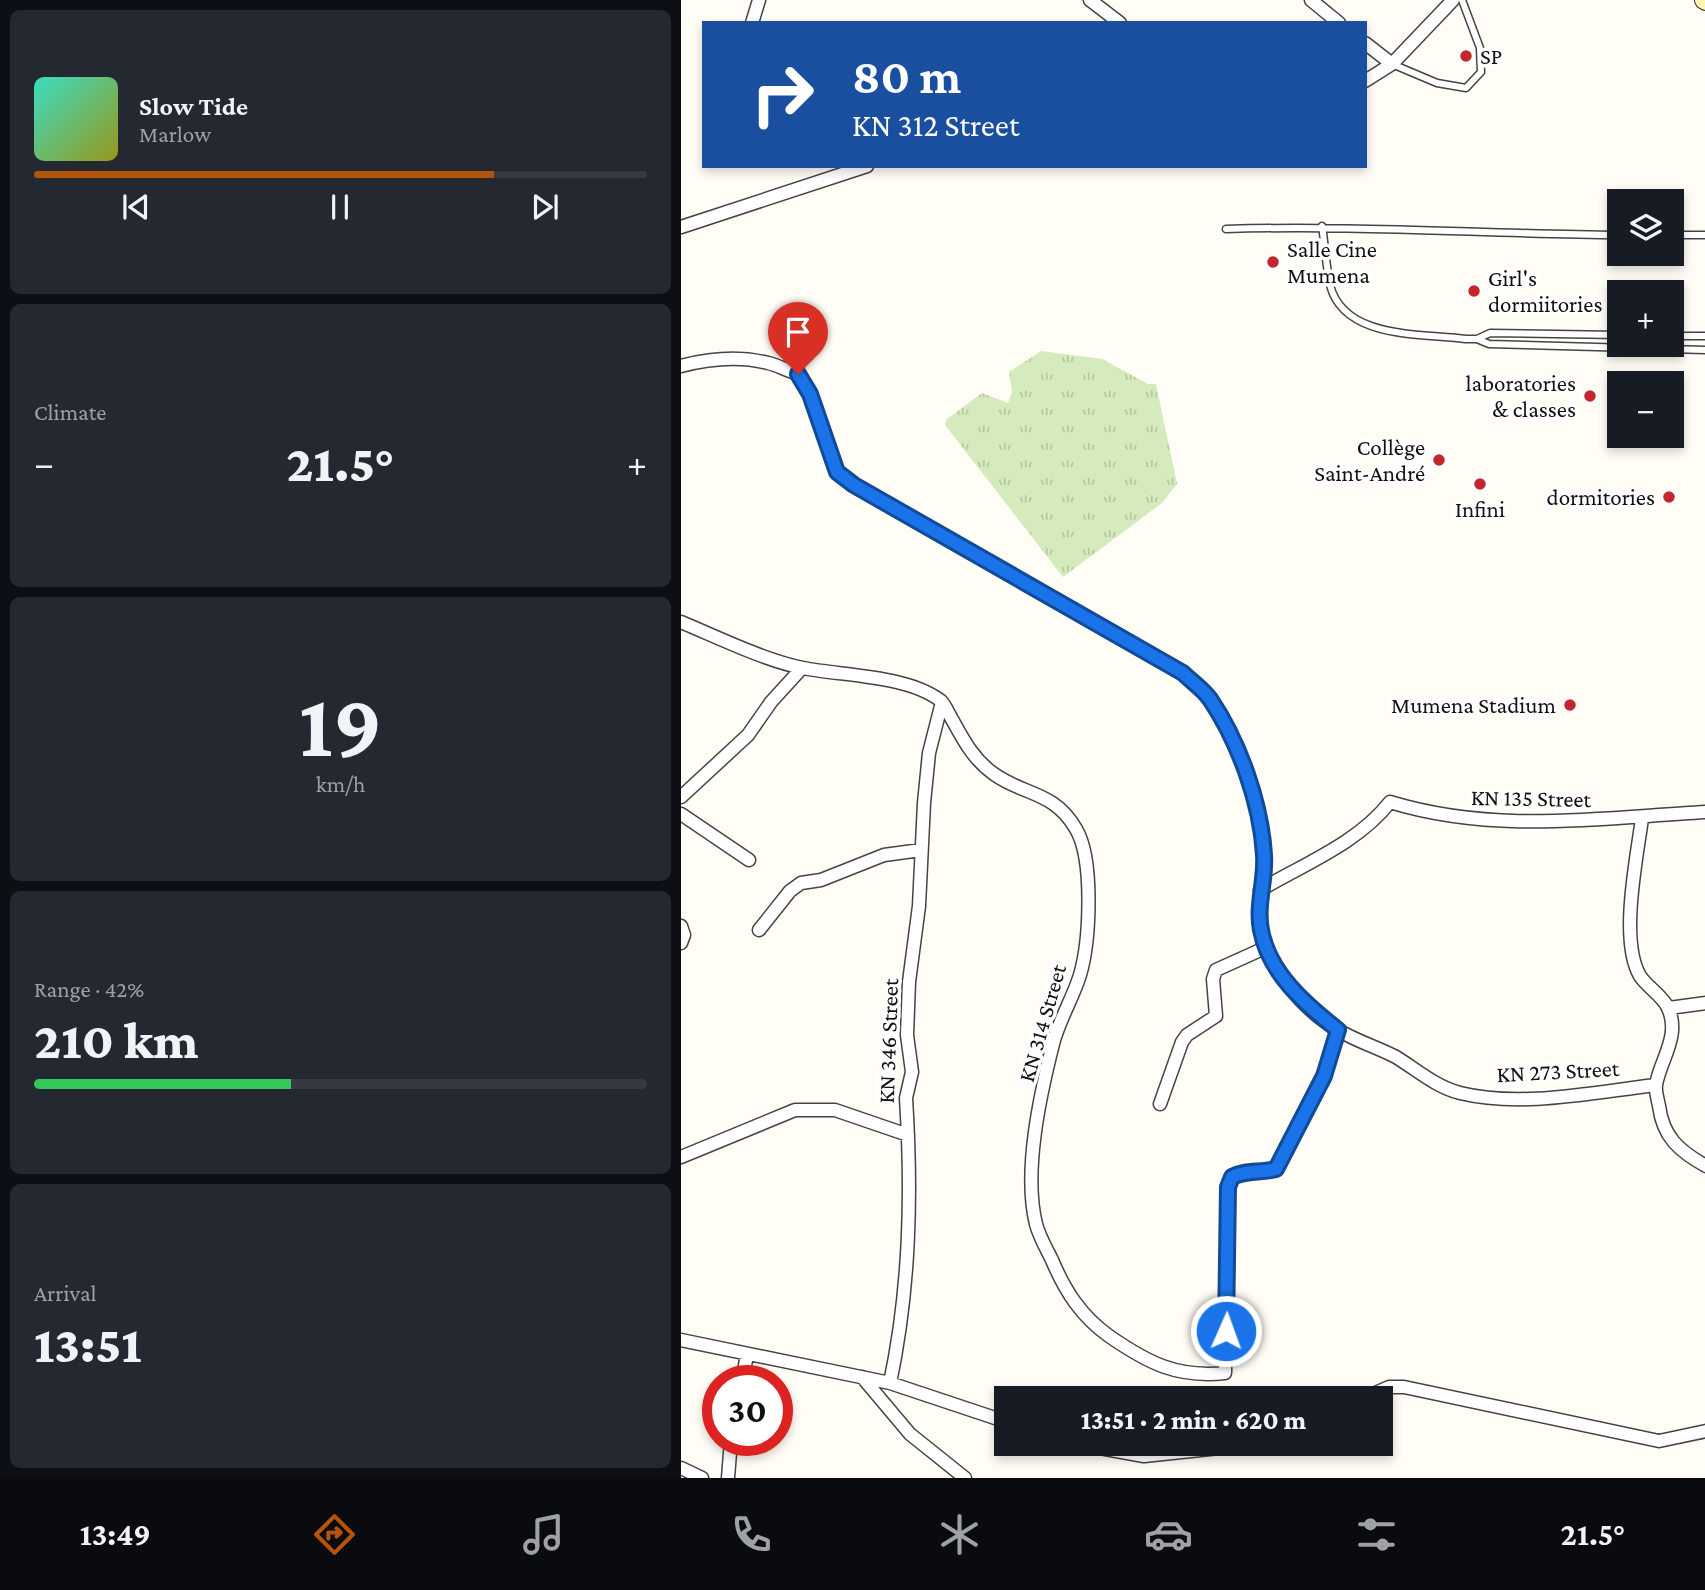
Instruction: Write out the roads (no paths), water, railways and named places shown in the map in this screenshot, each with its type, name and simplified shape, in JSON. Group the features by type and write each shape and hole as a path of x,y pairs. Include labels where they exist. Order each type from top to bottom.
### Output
{"street":[{"path":"753,21 759,0"},
{"path":"1090,0 1117,21"},
{"path":"1311,0 1337,21"},
{"path":"1367,80 1392,64 1453,0"},
{"path":"1367,45 1392,64"},
{"path":"681,228 862,168"},
{"name":"KN 273 Street","path":"681,366 709,359 770,363 781,370 798,374 810,394 837,472 854,485 1183,673 1209,697 1247,777 1260,818 1264,858 1260,890 1261,930 1267,947 1283,979 1338,1030 1374,1045 1440,1085 1461,1093 1507,1098 1656,1085"},
{"path":"681,622 802,668 905,685 942,702"},
{"path":"681,797 748,735 771,702 802,668"},
{"name":"KN 346 Street","path":"890,1383 903,1324 909,1259 906,1098 912,1072 907,1035 908,1010 919,906 929,753 942,702"},
{"name":"KN 314 Street","path":"942,702 982,766 1007,783 1033,791 1054,803 1076,828 1085,847 1089,888 1081,972 1054,1042 1033,1148 1030,1188 1036,1226 1065,1291 1093,1324 1125,1347 1162,1366 1195,1376 1225,1373 1228,1187 1232,1177 1242,1172 1259,1174 1276,1169 1324,1076 1338,1030"},
{"name":"KN 135 Street","path":"1260,890 1343,843 1379,816 1390,802 1458,818 1506,823 1642,818 1705,812"},
{"path":"681,814 749,860"},
{"path":"1642,818 1631,932 1633,960 1641,976 1669,1008 1671,1042 1656,1085 1666,1134 1682,1153 1705,1166"},
{"path":"759,930 790,891 801,883 822,880 884,855 921,850"},
{"path":"681,926 684,935 681,943"},
{"path":"1160,1104 1182,1042 1187,1035 1216,1016 1213,979 1216,970 1267,947"},
{"path":"1669,1008 1705,1003"},
{"path":"681,1157 795,1110 835,1110 908,1135"},
{"path":"681,1340 747,1355 804,1363 890,1383 994,1418"},
{"path":"745,1365 747,1355"},
{"path":"862,1377 910,1434 965,1478"},
{"path":"1393,1387 1404,1387 1659,1441 1705,1431"},
{"path":"728,1478 730,1456"},
{"path":"681,1468 702,1478"}],"lane":[{"path":"1392,64 1437,83 1466,88 1481,72 1480,48 1462,0"},
{"path":"1322,226 1331,287 1350,317 1368,326 1477,339 1489,344 1705,350"},
{"path":"1226,229 1322,226 1511,234 1607,235"},
{"path":"1684,235 1705,235"},
{"path":"1477,339 1489,333 1607,335"},
{"path":"1684,336 1705,336"}],"place":[{"name":"SP","path":"1466,56"},
{"name":"Salle Cine Mumena","path":"1273,262"},
{"name":"Girl's dormiitories","path":"1474,291"},
{"name":"laboratories & classes","path":"1590,396"},
{"name":"Collège Saint-André","path":"1439,460"},
{"name":"Infini","path":"1480,484"},
{"name":"dormitories","path":"1669,497"},
{"name":"Mumena Stadium","path":"1570,705"}]}
